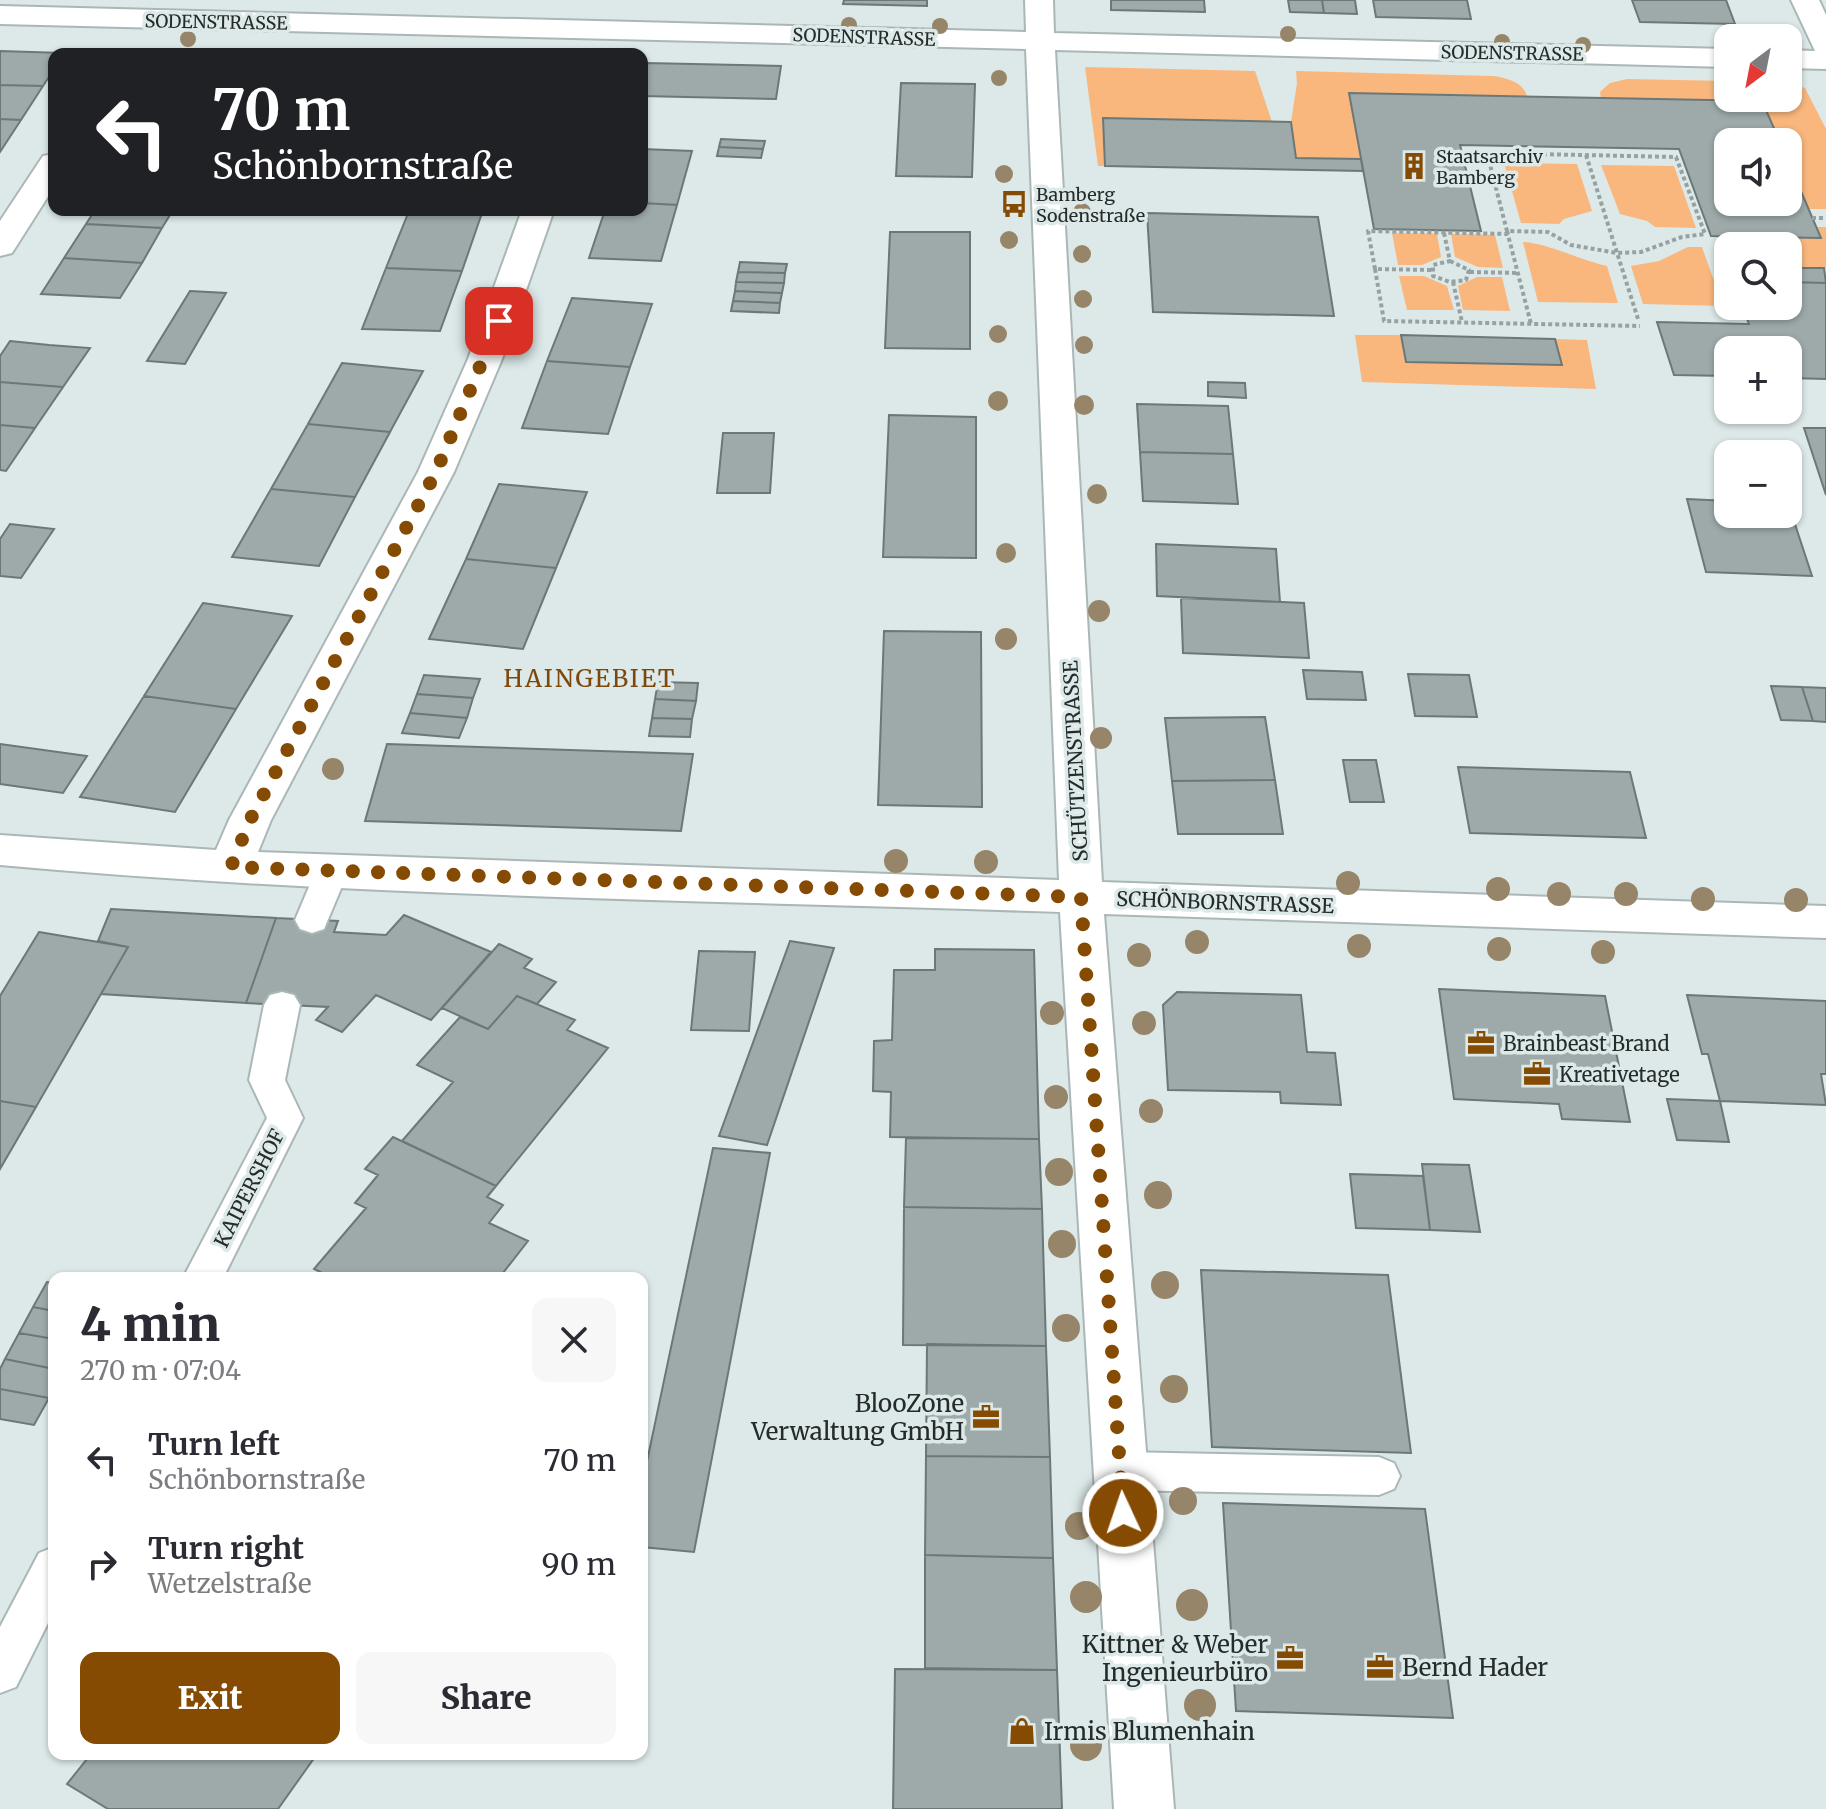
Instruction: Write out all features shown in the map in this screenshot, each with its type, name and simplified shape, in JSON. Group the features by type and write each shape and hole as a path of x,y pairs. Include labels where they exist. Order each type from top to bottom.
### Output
{"street":[{"path":"586,42 595,0"},
{"name":"SCHÜTZENSTRASSE","path":"1039,0 1044,165 1079,803 1081,897 1144,1809"},
{"path":"1805,0 1826,46"},
{"name":"SODENSTRASSE","path":"0,15 586,42 1041,43 1714,58"},
{"path":"1802,59 1826,60"},
{"path":"0,246 48,172"},
{"path":"231,867 250,820 436,472 485,359 536,216"},
{"name":"SCHÖNBORNSTRASSE","path":"1,852 331,872 1826,922"}],"lane":[{"path":"312,920 331,872"},
{"name":"KAIPERSHOF","path":"206,1272 285,1118 267,1080 282,1005"},
{"path":"1121,1471 1379,1476"},
{"path":"0,1672 48,1579"}],"path":[{"path":"1531,324 1507,233 1487,153 1676,157 1705,234 1682,237 1641,252 1617,253 1571,245 1548,232 1507,233 1444,233 1368,231 1384,321 1462,322 1531,324 1640,326"},
{"path":"1586,155 1638,319"},
{"path":"1812,218 1826,218"},
{"path":"1444,233 1450,261"},
{"path":"1375,269 1431,270 1438,263 1450,261 1466,267 1470,272"},
{"path":"1431,270 1437,279 1453,282 1466,280 1470,272"},
{"path":"1470,272 1518,273"},
{"path":"1453,282 1462,322"}],"shaded area":[{"path":"1085,67 1255,71 1272,122 1103,118 1105,166 1098,166"},
{"path":"1296,71 1493,76 1518,84 1527,96 1349,93 1361,159 1296,158 1291,122"},
{"path":"1627,79 1714,81 1714,100 1601,98 1600,92 1610,83"},
{"path":"1802,87 1805,88 1826,129 1826,209 1808,209 1802,195 1802,128 1774,128 1767,112 1802,112"},
{"path":"1504,163 1577,164 1592,211 1564,219 1559,224 1521,223"},
{"path":"1601,165 1674,166 1696,228 1655,227 1647,221 1620,214"},
{"path":"1816,227 1826,227 1826,268 1802,268 1802,237 1820,238"},
{"path":"1392,233 1437,234 1441,257 1422,265 1398,265"},
{"path":"1451,234 1495,235 1503,268 1478,267 1455,257"},
{"path":"1523,242 1607,266 1618,303 1538,302"},
{"path":"1688,247 1702,247 1714,281 1714,306 1643,304 1631,266 1659,261"},
{"path":"1399,276 1424,276 1447,286 1454,310 1407,310"},
{"path":"1477,277 1502,277 1510,311 1463,310 1458,286"},
{"path":"1355,335 1401,335 1407,362 1561,365 1555,339 1587,340 1596,389 1362,382"}],"building":[{"path":"844,0 927,0 927,6 843,4"},
{"path":"1111,0 1204,0 1205,12 1111,10"},
{"path":"1288,0 1322,0 1324,13 1290,12"},
{"path":"1322,0 1355,0 1357,14 1324,13"},
{"path":"1373,0 1467,0 1471,19 1376,17"},
{"path":"1632,0 1726,0 1735,24 1640,22"},
{"path":"0,51 48,52 48,78 43,86 0,85"},
{"path":"648,63 781,66 776,99 648,96"},
{"path":"901,83 975,84 972,177 896,176"},
{"path":"0,85 43,86 21,120 0,119"},
{"name":"Staatsarchiv Bamberg","path":"1349,93 1714,100 1714,112 1767,112 1774,128 1714,128 1714,216 1802,216 1802,194 1821,238 1802,238 1802,232 1714,232 1714,236 1711,236 1679,149 1460,145 1481,231 1374,229"},
{"path":"1103,118 1291,122 1296,158 1361,159 1363,171 1105,166"},
{"path":"0,119 21,120 0,152"},
{"path":"721,139 765,141 763,149 719,147"},
{"path":"719,147 763,149 761,158 717,156"},
{"path":"648,149 692,151 677,205 648,203"},
{"path":"648,203 677,205 661,261 589,258 603,216 648,216"},
{"path":"1147,213 1318,217 1334,316 1153,312"},
{"path":"91,216 169,216 162,228 86,224"},
{"path":"407,216 481,216 462,271 386,268"},
{"path":"86,224 162,228 142,263 64,258"},
{"path":"890,232 970,232 970,349 885,348"},
{"path":"64,258 142,263 120,298 41,294"},
{"path":"740,262 787,264 785,273 738,272"},
{"path":"386,268 462,271 440,331 362,329"},
{"path":"1802,268 1824,268 1826,283 1802,282"},
{"path":"738,272 785,273 784,283 736,282"},
{"path":"736,282 784,283 782,293 735,291"},
{"path":"1802,282 1826,283 1826,379 1802,378 1802,336 1714,336 1714,376 1674,375 1657,322 1749,324 1747,320 1802,320"},
{"path":"190,291 226,293 185,364 147,361"},
{"path":"735,291 782,293 780,303 733,301"},
{"path":"572,298 652,304 630,367 547,361"},
{"path":"733,301 780,303 779,313 731,311"},
{"path":"1401,335 1555,339 1562,365 1406,362"},
{"path":"10,341 90,348 63,387 0,382 0,356"},
{"path":"547,361 630,367 608,434 522,428"},
{"path":"342,363 423,371 390,432 308,424"},
{"path":"0,382 63,387 35,428 0,425"},
{"path":"1208,382 1245,383 1246,398 1208,396"},
{"path":"1137,404 1228,406 1233,454 1140,452"},
{"path":"889,415 976,417 976,558 883,557"},
{"path":"308,424 390,432 355,497 271,489"},
{"path":"0,425 35,428 6,471 0,470"},
{"path":"1804,428 1826,428 1826,495"},
{"path":"723,433 774,433 770,493 717,493"},
{"path":"1140,452 1233,454 1238,504 1143,501"},
{"path":"499,484 587,492 556,568 466,559"},
{"path":"271,489 355,497 319,566 232,557"},
{"path":"1687,499 1714,500 1714,528 1796,528 1812,576 1706,572"},
{"path":"10,524 54,529 21,578 0,576 0,539"},
{"path":"1156,544 1276,549 1280,602 1157,596"},
{"path":"466,559 556,568 523,649 429,639"},
{"path":"1181,598 1304,603 1309,658 1183,653"},
{"path":"203,603 292,616 236,709 144,696"},
{"path":"884,631 981,632 982,807 878,805"},
{"path":"1303,670 1362,672 1366,700 1307,699"},
{"path":"1408,674 1469,675 1477,717 1415,716"},
{"path":"424,675 480,679 473,698 417,694"},
{"path":"658,682 698,683 696,701 655,699"},
{"path":"1771,686 1802,687 1813,721 1781,720"},
{"path":"1802,687 1826,688 1826,722 1813,721"},
{"path":"417,694 473,698 467,718 410,713"},
{"path":"144,696 236,709 175,812 80,797"},
{"path":"655,699 696,701 692,719 652,718"},
{"path":"410,713 467,718 459,738 402,733"},
{"path":"1265,717 1275,780 1172,781 1165,718"},
{"path":"652,718 692,719 690,737 649,736"},
{"path":"0,744 87,756 63,793 0,784"},
{"path":"387,744 693,754 681,831 365,821"},
{"path":"1343,760 1376,760 1384,802 1350,802"},
{"path":"1458,767 1630,772 1646,838 1470,833"},
{"path":"1275,780 1283,834 1178,834 1172,781"},
{"path":"111,909 276,918 246,1003 101,994 128,947 98,941"},
{"path":"404,915 491,952 431,1020 376,995 342,1032 316,1020 328,1007 246,1003 276,918 338,921 334,932 386,935"},
{"path":"39,932 128,947 36,1107 0,1101 0,996"},
{"path":"790,941 834,948 767,1145 719,1136"},
{"path":"499,944 532,959 524,968 556,982 537,1004 517,996 488,1029 442,1008"},
{"path":"935,949 1034,950 1039,1139 890,1137 891,1092 873,1091 874,1041 892,1040 894,970 935,970"},
{"path":"699,951 755,952 749,1031 691,1030"},
{"path":"1439,989 1605,996 1630,1122 1562,1119 1559,1104 1454,1099"},
{"path":"1177,992 1301,995 1307,1052 1335,1053 1341,1105 1281,1103 1280,1092 1168,1090 1163,1005"},
{"path":"1687,995 1826,1001 1826,1074 1821,1074 1826,1105 1720,1101 1708,1054 1702,1054"},
{"path":"517,996 575,1020 567,1030 608,1048 496,1186 402,1141 453,1082 417,1065 460,1017 488,1029"},
{"path":"1667,1099 1720,1101 1729,1142 1677,1140"},
{"path":"0,1101 36,1107 0,1169"},
{"path":"393,1137 496,1186 487,1197 503,1205 489,1223 528,1241 504,1272 320,1272 314,1269 366,1208 355,1203 378,1175 365,1169"},
{"path":"906,1138 1039,1139 1042,1209 904,1207"},
{"path":"713,1148 770,1153 694,1552 648,1548 648,1457"},
{"path":"1422,1164 1469,1165 1480,1232 1430,1230"},
{"path":"1350,1174 1423,1176 1430,1230 1356,1228"},
{"path":"904,1207 1042,1209 1046,1346 903,1345"},
{"path":"1201,1270 1388,1275 1411,1453 1212,1447"},
{"path":"47,1282 48,1282 48,1310 33,1307"},
{"path":"33,1307 48,1310 48,1338 19,1333"},
{"path":"19,1333 48,1338 48,1368 5,1359"},
{"path":"927,1344 1046,1346 1050,1457 926,1456"},
{"path":"5,1359 48,1368 48,1398 0,1389 0,1369"},
{"path":"0,1389 48,1398 34,1425 0,1419"},
{"path":"926,1456 1050,1457 1053,1558 925,1555"},
{"path":"1223,1503 1425,1509 1453,1718 1236,1711"},
{"path":"925,1555 1053,1558 1057,1670 925,1668"},
{"path":"895,1669 1057,1670 1062,1809 893,1809"},
{"path":"86,1760 313,1760 278,1809 108,1809 67,1784"}],"place":[{"name":"Staatsarchiv Bamberg","path":"1414,166"},
{"name":"Bamberg Sodenstraße","path":"1014,204"},
{"name":"Brainbeast Brand","path":"1481,1043"},
{"name":"Kreativetage","path":"1537,1074"},
{"name":"BlooZone Verwaltung GmbH","path":"986,1417"},
{"name":"Kittner & Weber Ingenieurbüro","path":"1290,1658"},
{"name":"Bernd Hader","path":"1380,1667"},
{"name":"Irmis Blumenhain","path":"1022,1731"}],"district":[{"name":"HAINGEBIET","path":"590,678"}],"route":[{"path":"499,321 436,472 250,820 231,867 1081,897 1123,1513"}]}
